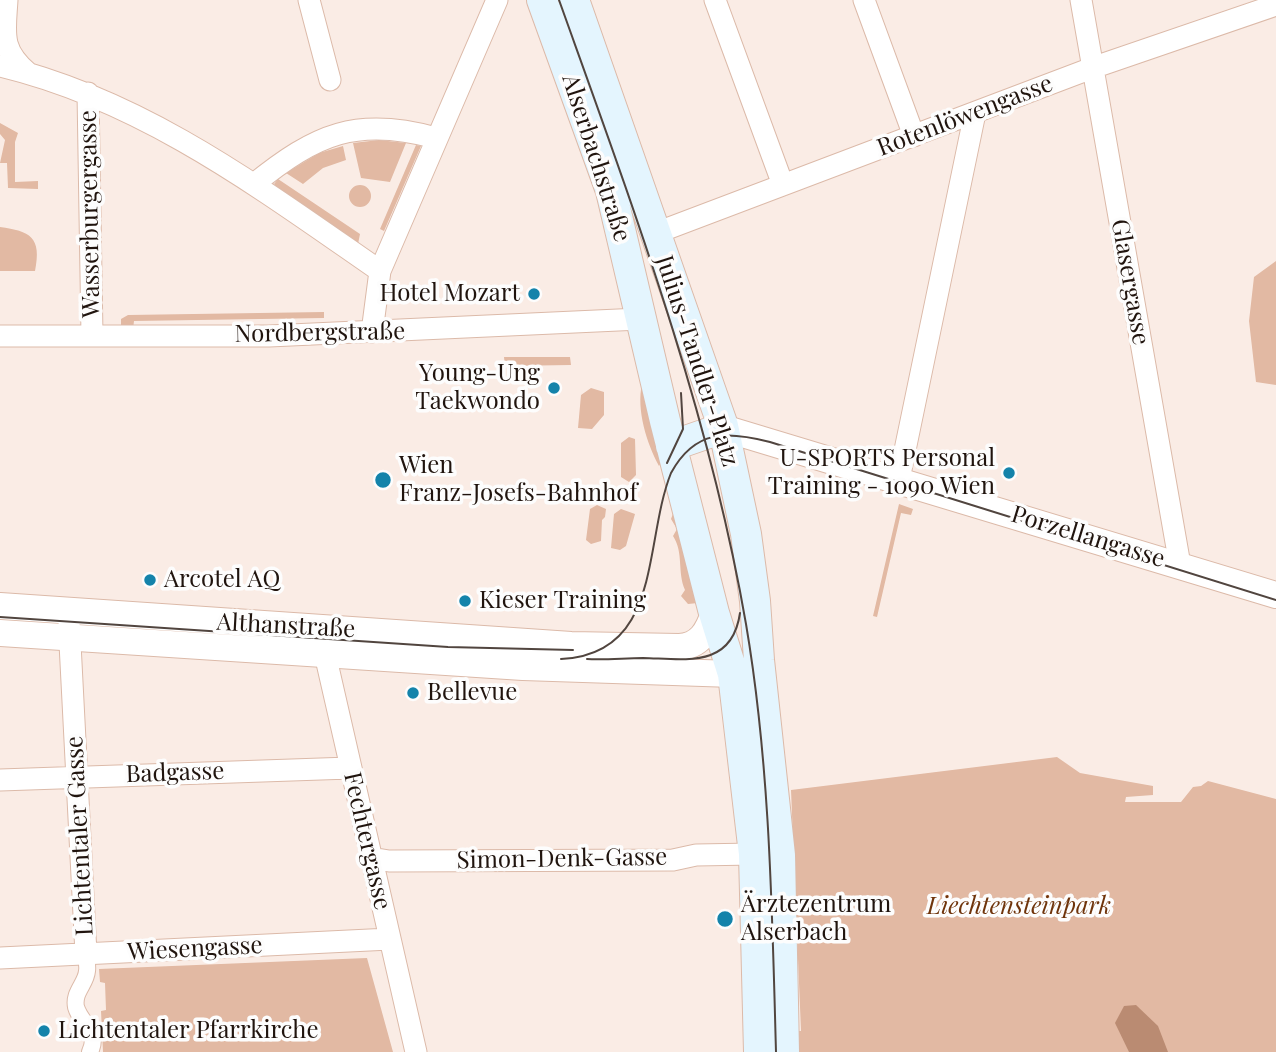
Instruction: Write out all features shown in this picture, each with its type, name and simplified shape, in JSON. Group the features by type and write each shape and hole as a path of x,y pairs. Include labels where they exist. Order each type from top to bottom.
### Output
{"main road":[{"name":"Alserbachstraße","path":"542,0 611,191 640,318"},
{"name":"Alserbachstraße","path":"574,0 656,233"},
{"name":"Julius-Tandler-Platz","path":"656,233 723,428 746,534 755,601 748,683"},
{"path":"640,318 678,331 699,360"},
{"name":"Julius-Tandler-Platz","path":"640,318 714,613 748,683"},
{"path":"671,446 723,428"},
{"path":"748,683 759,1052"},
{"path":"748,683 780,855 784,1052"}],"street":[{"path":"7,0 4,42 16,62 27,73"},
{"path":"309,0 330,80"},
{"path":"372,332 380,271 497,0"},
{"path":"715,0 783,185"},
{"path":"864,0 914,136"},
{"name":"Glasergasse","path":"1081,0 1180,565"},
{"name":"Rotenlöwengasse","path":"656,233 1092,68 1233,10 1276,5"},
{"path":"0,66 88,93 172,133 254,184 380,271"},
{"name":"Wasserburgergasse","path":"88,93 92,335"},
{"path":"899,479 975,113"},
{"path":"254,184 315,140 345,130 405,129 436,138"},
{"name":"Nordbergstraße","path":"0,336 269,336 640,318"},
{"name":"Porzellangasse","path":"723,428 1276,595"},
{"name":"Althanstraße","path":"0,606 321,629 570,656"},
{"name":"Lichtentaler Gasse","path":"68,611 87,973 76,996 76,1010 90,1026 94,1038 90,1052"},
{"path":"570,656 689,646 707,631 714,613"},
{"name":"Fechtergasse","path":"321,629 324,656 416,1052"},
{"name":"Althanstraße","path":"0,633 324,656 570,656"},
{"path":"570,656 748,683"},
{"name":"Badgasse","path":"0,780 350,768"},
{"name":"Simon-Denk-Gasse","path":"371,858 389,861 673,860 696,855 754,855"},
{"name":"Wiesengasse","path":"0,958 390,939"}],"green space":[{"path":"0,123 18,133 15,142 15,182 38,181 38,189 8,188 7,163 0,163 5,140 0,134"},
{"path":"379,140 406,143 390,182 361,178 353,143"},
{"path":"416,145 421,146 384,231 380,229"},
{"path":"343,146 346,160 323,168 303,184 286,173 319,153"},
{"path":"278,179 360,234 358,244 282,191 274,184"},
{"path":"360,185 368,188 371,196 368,204 360,207 352,204 349,196 352,188"},
{"path":"0,227 26,234 35,243 35,271 0,271"},
{"path":"1276,261 1276,385 1256,382 1249,321 1254,277"},
{"path":"324,312 324,318 134,321 133,329 121,332 121,319 128,315"},
{"path":"504,357 570,357 571,365 505,366"},
{"path":"642,384 663,459 659,466 650,448 644,426 640,405"},
{"path":"591,388 604,392 604,415 592,429 578,428 581,395"},
{"path":"629,437 635,439 636,475 629,482 621,477 621,443"},
{"path":"899,504 913,509 911,515 901,513 877,617 873,616"},
{"path":"597,505 606,509 605,517 602,520 601,541 591,544 586,540 590,509"},
{"path":"621,509 635,514 626,546 620,550 611,548 614,514"},
{"path":"674,511 698,603 688,604 681,596 685,590 673,536 677,529 671,519"},
{"name":"Liechtensteinpark","path":"1057,757 1080,773 1153,786 1153,795 1126,797 1125,802 1181,802 1193,787 1208,781 1276,799 1276,1052 799,1052 798,1031 801,1031 791,790"},
{"path":"367,958 393,1052 103,1052 101,1011 106,1010 105,983 100,982 99,969"}],"shaded area":[{"path":"1136,1005 1158,1026 1168,1052 1129,1052 1115,1023 1124,1006"}],"tram line":[{"path":"559,0 666,308 690,386 730,544 754,677 765,784 776,1052"},
{"path":"667,463 683,429 681,393"},
{"path":"561,659 594,652 617,638 633,616 644,590 662,501 671,473 691,448 702,441 726,435 770,442 1276,600"},
{"path":"587,659 704,657 727,644 735,631 740,613"},
{"path":"0,617 448,647 573,650"}],"place":[{"name":"Hotel Mozart","path":"534,294"},
{"name":"Young-Ung Taekwondo","path":"554,388"},
{"name":"U-SPORTS Personal Training - 1090 Wien","path":"1009,473"},
{"name":"Wien Franz-Josefs-Bahnhof","path":"383,480"},
{"name":"Arcotel AQ","path":"150,580"},
{"name":"Kieser Training","path":"465,601"},
{"name":"Bellevue","path":"413,693"},
{"name":"Ärztezentrum Alserbach","path":"725,919"},
{"name":"Lichtentaler Pfarrkirche","path":"44,1031"}]}
